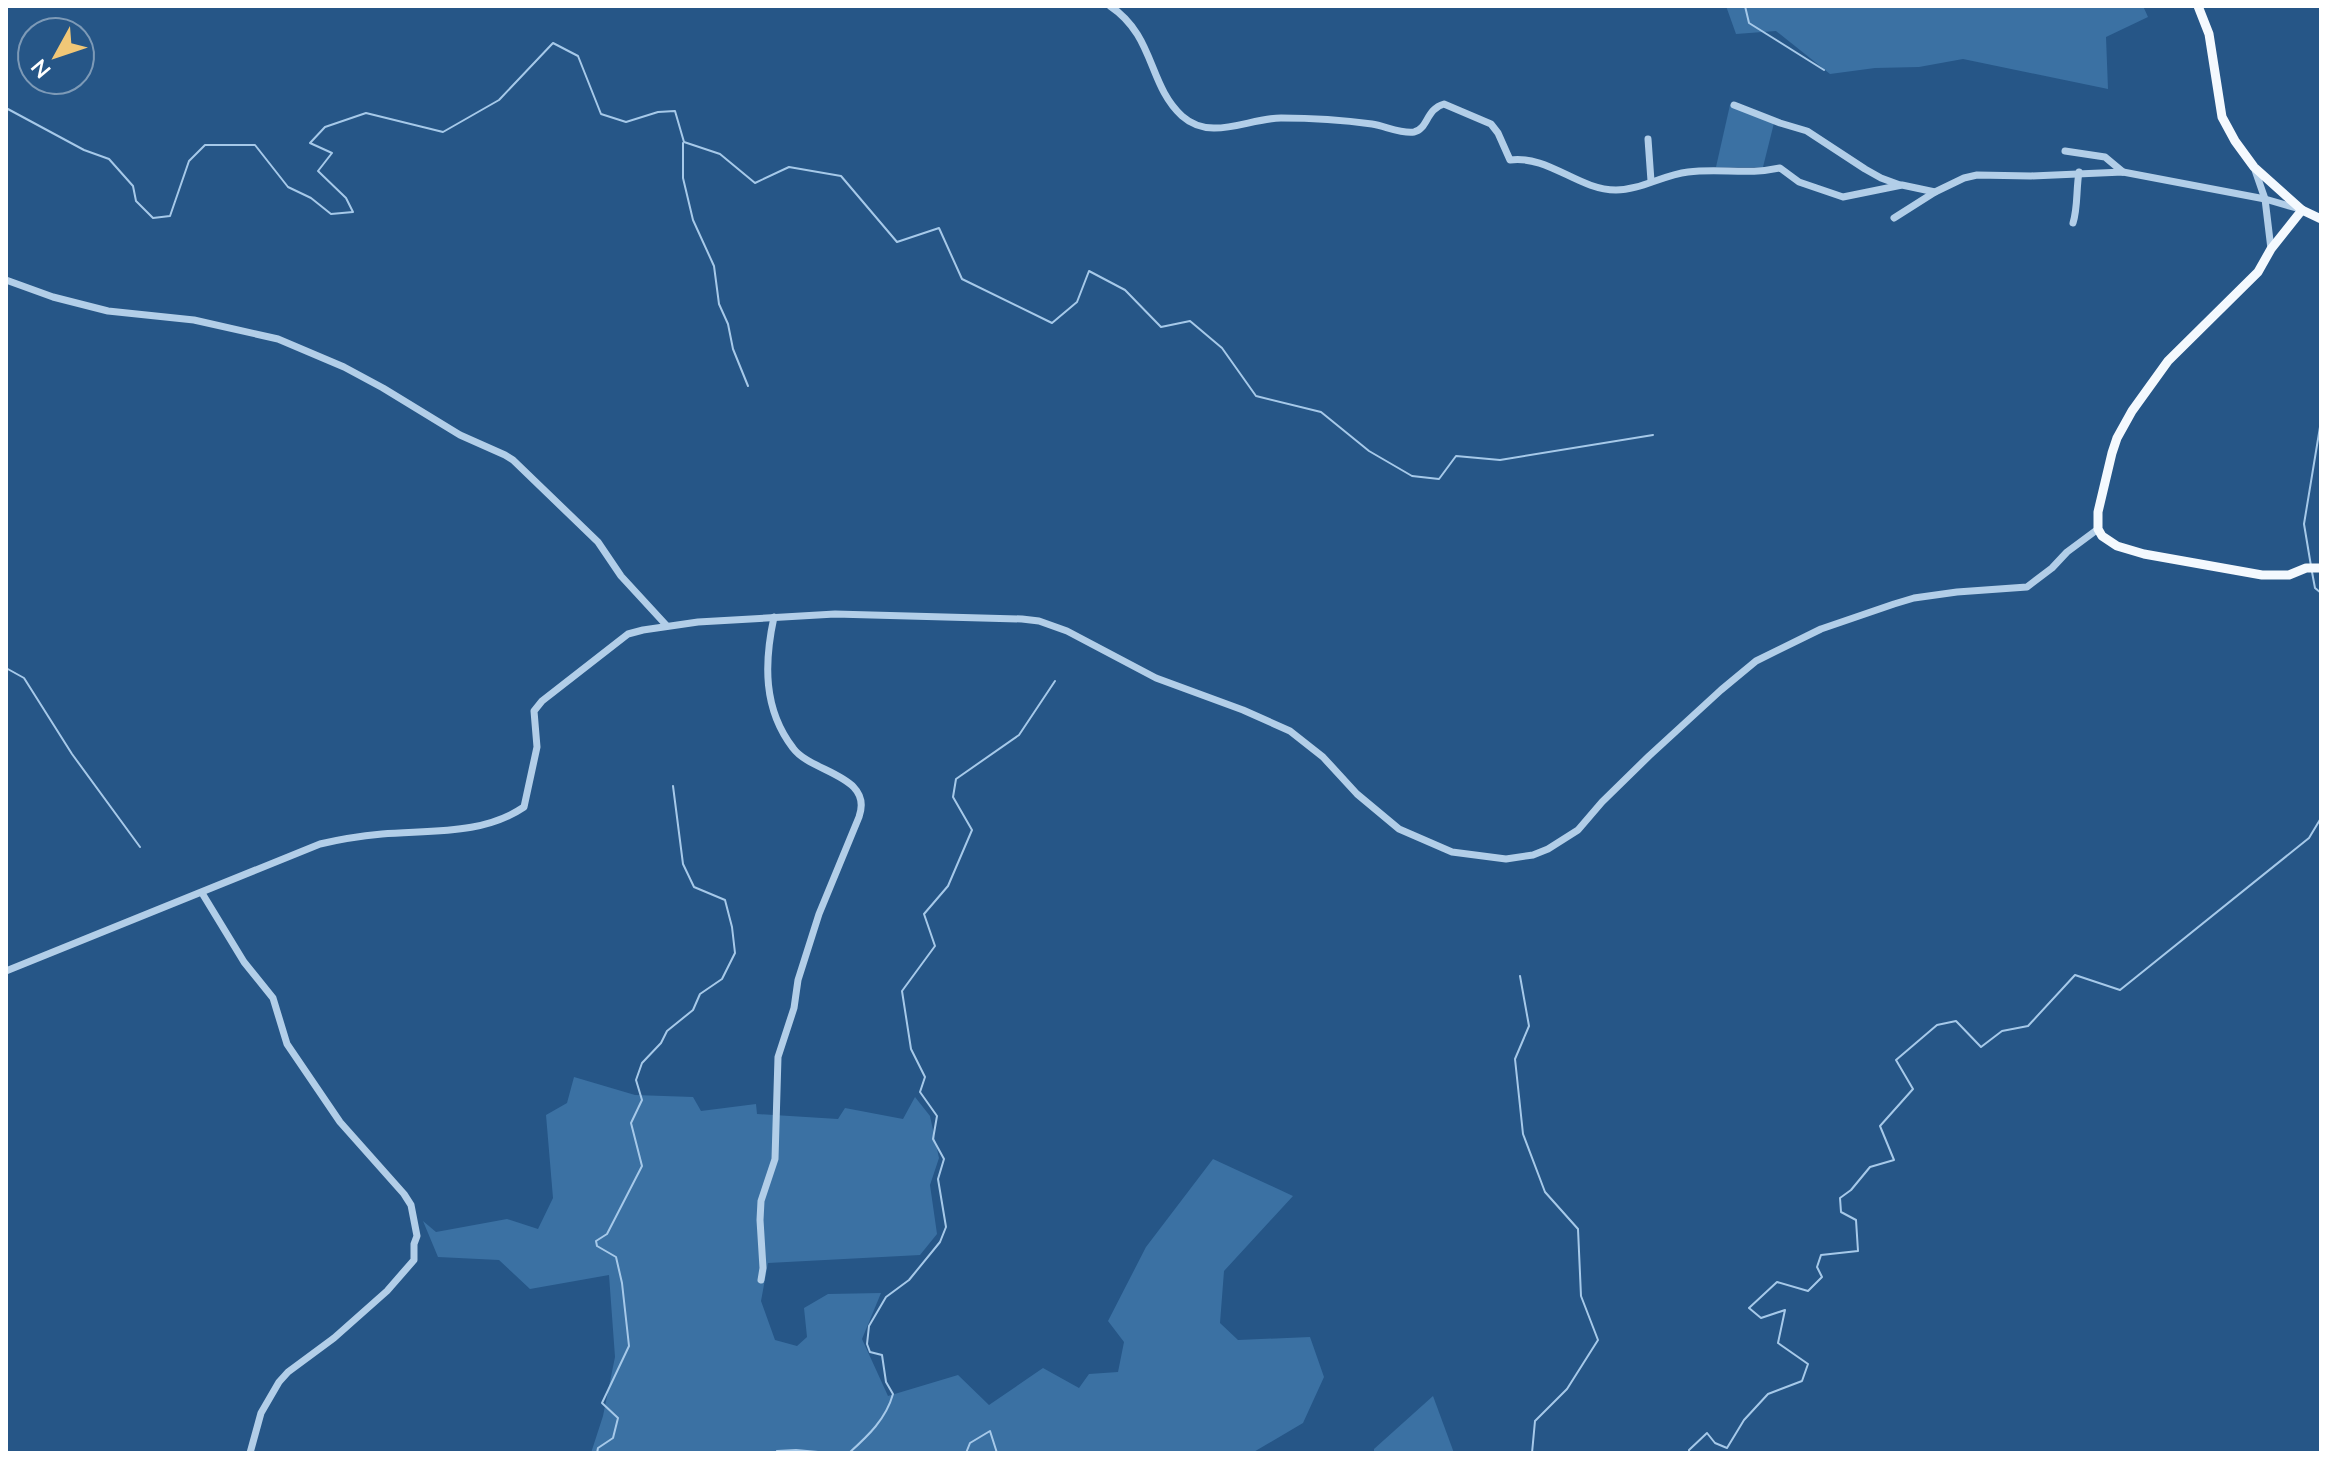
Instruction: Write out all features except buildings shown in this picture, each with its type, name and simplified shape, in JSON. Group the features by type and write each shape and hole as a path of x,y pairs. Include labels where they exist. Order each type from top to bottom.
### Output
{"main road":[{"path":"2198,6 2209,34 2222,117 2235,141 2254,167 2302,210 2321,219"},
{"path":"2302,210 2271,249 2258,272 2168,361 2132,411 2112,453 2098,512 2098,529 2102,536 2117,546 2144,554 2262,575 2289,575 2306,568 2319,568"}],"street":[{"path":"1110,6 1135,27 1174,107 1184,118 1199,126 1213,129 1265,118 1283,118 1368,124 1412,132 1420,128 1433,108 1444,104 1491,124 1510,160 1525,158 1560,170 1590,186 1615,190 1689,171 1761,172 1780,168 1799,182 1843,197 1902,185"},
{"path":"1734,105 1807,131 1881,178 1935,192"},
{"path":"1648,139 1651,181"},
{"path":"2065,151 2105,157 2123,172"},
{"path":"2254,167 2265,199 2271,249"},
{"path":"2073,223 2079,172"},
{"path":"1894,218 1964,178 2079,172 2123,172 2265,199 2302,210"},
{"path":"6,280 53,297 108,311 194,320 278,339 344,367 460,435 513,460 598,542 621,576 667,626"},
{"path":"6,971 320,844 357,836 465,829 505,818 524,807 537,747 534,711 542,701 628,634 667,626 774,617 862,614 1039,621 1067,631 1156,678 1290,731 1318,752 1357,794 1399,829 1452,852 1506,859 1533,855 1578,830 1649,756 1756,661 1821,629 1894,604 1957,592 2027,587 2098,529"},
{"path":"761,1280 760,1211 775,1159 778,1057 819,914 862,805 854,786 804,760 778,725 767,683 767,656 774,617"},
{"path":"202,893 244,962 273,998 287,1044 345,1128 411,1205 417,1236 414,1260 387,1291 279,1382 261,1413 250,1453"},
{"path":"186,899 213,910"}],"shaded area":[{"path":"1726,6 2143,6 2148,17 2106,37 2108,89 1963,59 1919,67 1875,68 1830,74 1776,31 1736,34"},
{"path":"1730,105 1774,123 1763,167 1716,167"},
{"path":"574,1077 635,1095 693,1097 701,1111 756,1104 757,1114 838,1119 845,1108 903,1119 915,1097 930,1116 939,1158 930,1185 937,1234 920,1255 768,1263 761,1301 775,1340 797,1346 807,1337 804,1308 828,1294 881,1293 862,1339 888,1396 958,1375 989,1405 1043,1368 1079,1388 1089,1374 1118,1372 1124,1342 1108,1321 1146,1247 1213,1159 1293,1196 1224,1271 1220,1323 1238,1340 1310,1337 1324,1377 1303,1423 1252,1453 591,1453 603,1416 615,1357 609,1275 530,1289 499,1260 438,1257 423,1221 436,1232 507,1219 538,1229 553,1198 546,1115 567,1103"},
{"path":"1433,1396 1454,1453 1374,1453 1374,1449"}],"waterway":[{"path":"1745,6 1749,23 1824,70"},
{"path":"6,108 84,150 109,159 133,186 136,201 153,218 170,216 189,161 205,145 255,145 288,187 311,198 331,214 353,212 346,198 318,171 332,153 310,143 325,127 366,113 443,132 499,100 553,43 578,56 601,114 626,122 658,112 675,111 684,142 720,154 755,183 789,167 841,176 897,242 939,228 962,279 1052,323 1077,302 1089,271 1125,290 1161,327 1190,321 1222,348 1256,396 1321,412 1369,451 1412,476 1439,479 1456,456 1500,460 1653,435"},
{"path":"683,143 683,178 693,220 714,266 719,304 748,386"},
{"path":"2311,566 2304,524 2321,421"},
{"path":"2312,572 2315,588 2321,593"},
{"path":"6,668 24,678 72,754 140,847"},
{"path":"849,1453 881,1419 893,1394 886,1382 882,1355 870,1352 867,1344 869,1326 886,1297 909,1280 940,1242 946,1227 938,1179 944,1159 933,1139 937,1116 920,1092 925,1077 911,1049 902,991 935,946 924,914 948,886 972,830 953,797 956,779 1019,735 1055,681"},
{"path":"597,1453 598,1448 613,1438 618,1418 602,1403 629,1346 616,1257 597,1246 596,1241 607,1234 642,1166 631,1123 642,1100 636,1080 642,1063 661,1043 667,1031 693,1010 700,994 722,979 735,953 725,900 694,887 683,864 673,786"},
{"path":"1689,1453 1707,1433 1715,1443 1727,1448 1744,1420 1768,1394 1802,1381 1808,1364 1778,1343 1785,1310 1761,1318 1749,1308 1777,1282 1808,1291 1822,1277 1817,1267 1821,1255 1858,1251 1856,1220 1841,1212 1840,1198 1870,1167 1894,1160 1880,1126 1913,1089 1896,1060 1937,1025 1956,1021 1981,1047 2002,1031 2028,1026 2075,975 2120,990 2309,838 2321,818"},
{"path":"1520,976 1529,1026 1515,1059 1523,1134 1545,1192 1578,1229 1581,1296 1598,1340 1567,1389 1535,1421 1532,1453"},
{"path":"966,1453 970,1443 990,1431 997,1453"},
{"path":"778,1453 796,1450 829,1453"}]}
